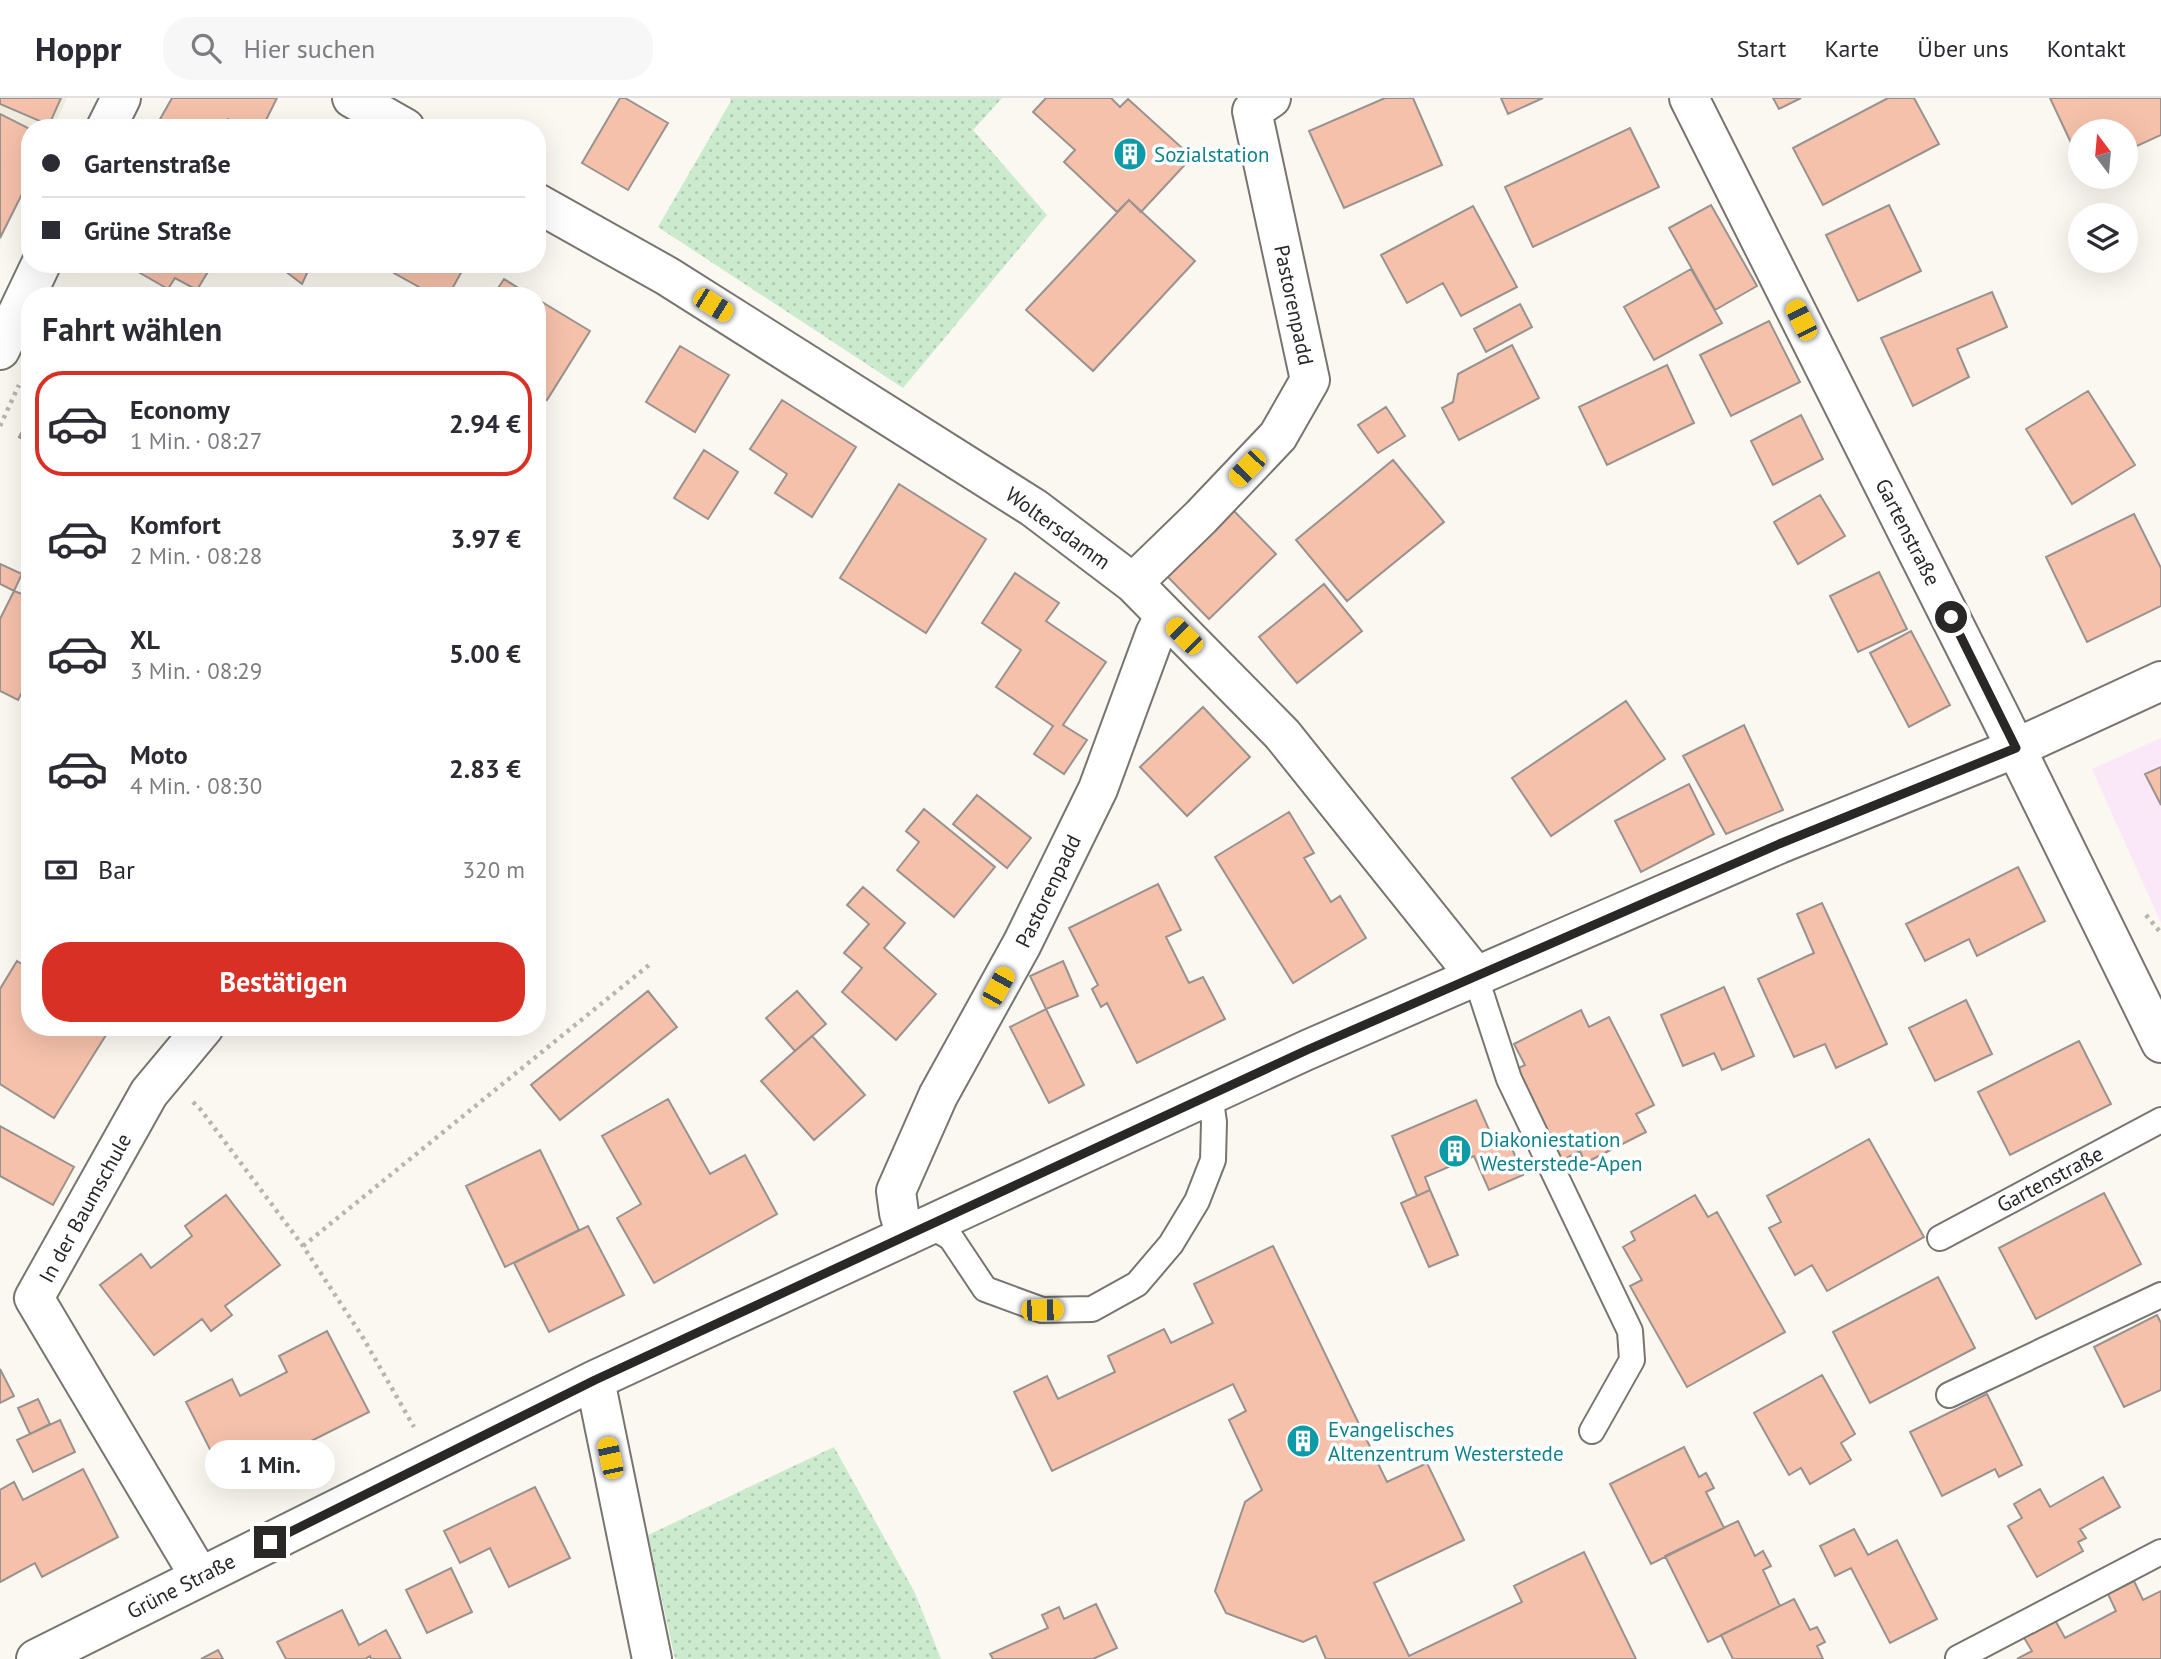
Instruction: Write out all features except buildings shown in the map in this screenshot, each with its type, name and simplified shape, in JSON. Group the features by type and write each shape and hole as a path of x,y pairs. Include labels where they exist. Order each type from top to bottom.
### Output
{"street":[{"path":"110,119 121,98"},
{"path":"352,98 389,119"},
{"name":"Pastorenpadd","path":"1133,583 1278,436 1310,380 1252,111 1271,98"},
{"name":"Gartenstraße","path":"1689,98 2161,1043"},
{"name":"Woltersdamm","path":"546,207 667,276 1023,501 1133,583 1282,734 1475,975"},
{"path":"0,351 21,306"},
{"name":"Pastorenpadd","path":"917,1230 899,1213 897,1191 938,1096 1022,944 1098,789 1155,634 1164,617"},
{"name":"Grüne Straße","path":"36,1659 595,1380 1210,1095 1475,975 1779,844 2016,748 2161,681"},
{"name":"In der Baumschule","path":"197,1036 149,1093 34,1298 200,1577"},
{"path":"595,1380 652,1659"}],"lane":[{"path":"1475,975 1508,1079 1630,1331 1632,1360 1592,1431"},
{"path":"917,1230 951,1238 985,1289 1042,1310 1092,1309 1137,1284 1171,1244 1197,1201 1213,1160 1214,1122 1210,1095"},
{"name":"Gartenstraße","path":"1940,1238 2161,1120"},
{"path":"1949,1395 2161,1295"},
{"path":"1958,1658 2161,1552"}],"path":[{"path":"0,426 20,383"},
{"path":"303,1246 649,965"},
{"path":"163,1076 201,1110 303,1246 362,1336 434,1461"}],"shaded area":[{"path":"0,98 67,98 57,119 21,119 21,197 0,242"},
{"path":"2161,738 2161,923 2092,769"}],"green space":[{"path":"730,98 1002,98 973,130 1047,215 903,388 658,227 731,101"},
{"path":"834,1447 915,1593 941,1659 675,1659 648,1535"}],"place":[{"name":"Sozialstation","path":"1130,154"},
{"name":"Diakoniestation Westerstede-Apen","path":"1455,1151"},
{"name":"Evangelisches Altenzentrum Westerstede","path":"1303,1441"}],"route":[{"path":"270,1542 595,1380 1307,1050 1779,844 2016,748 1951,617"}]}
